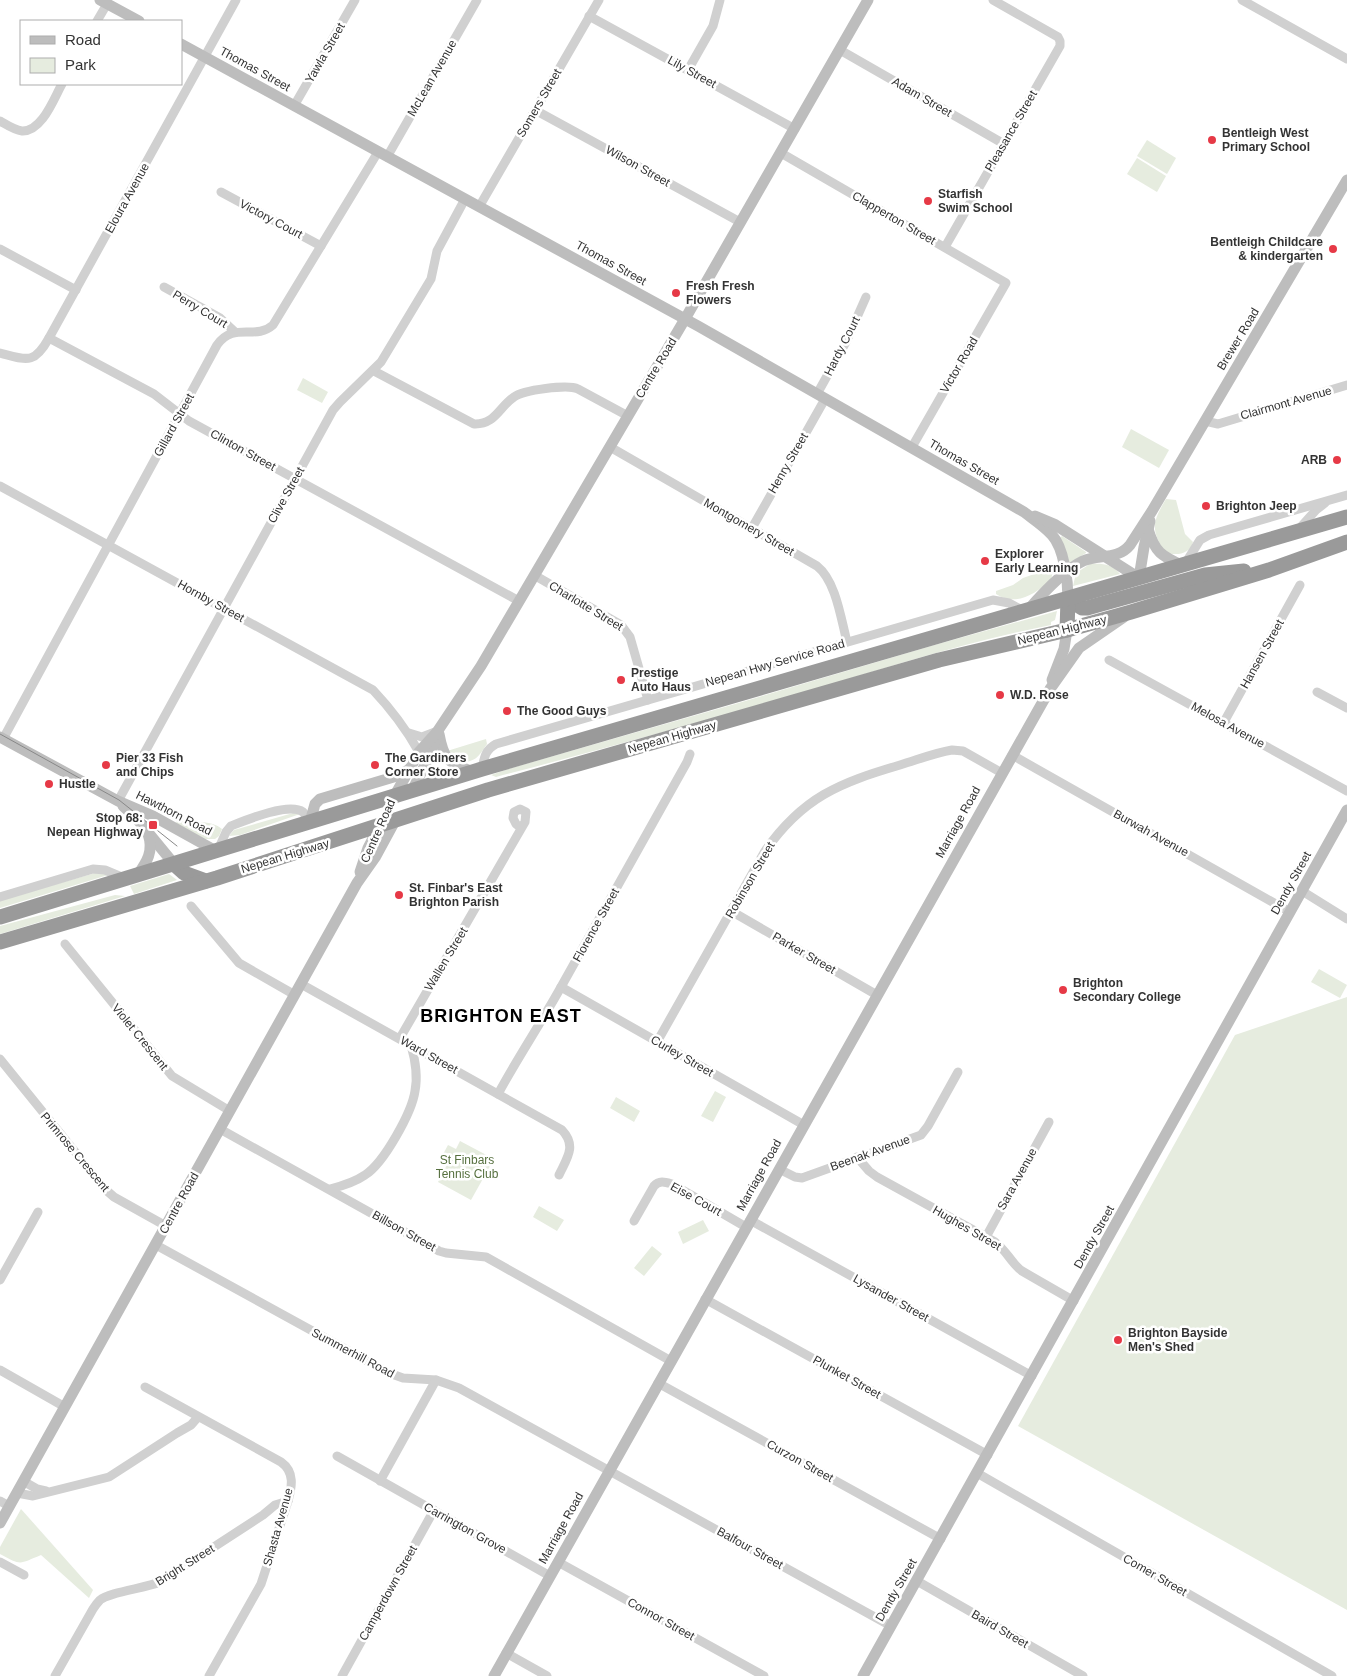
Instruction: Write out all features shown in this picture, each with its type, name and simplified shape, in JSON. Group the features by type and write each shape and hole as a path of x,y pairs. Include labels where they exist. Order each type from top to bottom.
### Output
{"highway":[{"name":"Nepean Highway","path":"0,918 477,771 1139,578 1185,570 1347,517"},
{"name":"Nepean Highway","path":"0,942 206,881 379,827 488,790 939,660 1132,611 1265,570 1347,542"},
{"path":"1068,599 1086,608 1136,595 1185,570 1214,573 1265,570"},
{"path":"1132,611 1139,578"},
{"path":"1068,599 1071,628"},
{"path":"477,771 488,790"},
{"name":"Centre Road","path":"395,821 412,791"},
{"name":"Centre Road","path":"379,827 394,797"},
{"path":"174,864 184,873 206,881"},
{"path":"103,886 128,892 128,904"}],"street":[{"name":"Eloura Avenue","path":"49,338 236,0"},
{"name":"Yawla Street","path":"294,106 355,0"},
{"name":"McLean Avenue","path":"382,154 477,0"},
{"name":"Somers Street","path":"479,207 599,0"},
{"path":"688,70 713,26 720,0"},
{"name":"Centre Road","path":"394,797 419,752 439,730 475,676 685,319 868,0"},
{"name":"Pleasance Street","path":"945,247 1059,48 1060,41 1055,35 994,0"},
{"path":"1242,0 1347,59"},
{"path":"97,20 104,2 137,20"},
{"name":"Lily Street","path":"590,16 795,129"},
{"name":"Thomas Street","path":"182,45 685,319 1024,512 1054,524 1139,578"},
{"name":"Adam Street","path":"840,50 1004,144"},
{"path":"0,121 20,130 33,129 42,120 61,85"},
{"name":"Wilson Street","path":"535,110 740,222"},
{"name":"Clapperton Street","path":"781,153 1006,283"},
{"path":"235,332 257,333 270,329 274,325 321,246 382,154"},
{"name":"Brewer Road","path":"1026,611 1066,574 1084,561 1116,555 1126,550 1152,511 1347,180"},
{"name":"Victory Court","path":"222,192 321,246"},
{"name":"Clive Street","path":"118,801 333,410 381,362 431,279 437,251 465,199"},
{"path":"0,249 76,290"},
{"name":"Victor Road","path":"912,448 1006,283"},
{"name":"Perry Court","path":"164,287 220,318 235,332"},
{"name":"Hardy Court","path":"821,396 866,297"},
{"name":"Gillard Street","path":"2,738 218,345 225,336 235,332"},
{"path":"0,353 24,358 33,357 40,353 49,338"},
{"name":"Clinton Street","path":"49,338 154,394 189,421 519,601"},
{"path":"374,370 474,424 490,421 512,397 517,395 528,391 571,387 628,416"},
{"name":"Clairmont Avenue","path":"1207,417 1225,421 1347,385"},
{"name":"Henry Street","path":"752,528 821,396"},
{"name":"Montgomery Street","path":"610,447 821,569 831,585 847,642"},
{"name":"Hornby Street","path":"0,486 373,690 409,733 419,752"},
{"path":"1148,528 1152,542 1158,552 1185,570 1199,541 1204,537 1333,499 1347,497"},
{"path":"1295,533 1316,510 1333,499"},
{"name":"Brewer Road","path":"1139,578 1152,511"},
{"name":"Thomas Street","path":"1024,512 1055,539 1060,549 1066,574 1068,599"},
{"name":"Charlotte Street","path":"534,575 621,625 630,637 648,700"},
{"name":"Hansen Street","path":"1224,722 1300,586"},
{"name":"Nepean Hwy Service Road","path":"477,771 487,751 496,744 993,600 1006,602 1026,611"},
{"name":"Marriage Road","path":"494,1676 1050,688 1082,646 1132,611"},
{"path":"1071,628 1077,646 1072,658"},
{"name":"Marriage Road","path":"1050,688 1054,671 1071,628"},
{"name":"Melosa Avenue","path":"1109,660 1347,791"},
{"path":"1317,692 1347,708"},
{"path":"409,733 425,737 439,730 445,757 458,766 477,771"},
{"name":"Centre Road","path":"412,791 430,755 439,730"},
{"name":"Hawthorn Road","path":"2,738 118,801 153,816 217,850"},
{"name":"Robinson Street","path":"657,1042 765,852 784,826 804,807 840,784 955,749 963,751 1002,773"},
{"name":"Florence Street","path":"498,1094 525,1045 544,1018 690,754"},
{"name":"Burwah Avenue","path":"1012,755 1290,912"},
{"path":"309,822 318,800 400,775 408,770"},
{"name":"Hawthorn Road","path":"118,801 148,832 174,864"},
{"name":"Dendy Street","path":"863,1676 1347,810"},
{"name":"Centre Road","path":"0,1523 5,1504 16,1493 23,1481 357,883 376,856 395,821"},
{"name":"Centre Road","path":"357,883 368,848 379,827"},
{"name":"Wallen Street","path":"400,1038 521,828"},
{"path":"0,897 93,868 131,877 150,855 148,832"},
{"path":"1301,893 1347,919"},
{"path":"191,906 239,964 295,995"},
{"name":"Parker Street","path":"731,912 877,995"},
{"name":"Violet Crescent","path":"64,944 172,1076 230,1111"},
{"name":"Ward Street","path":"301,984 558,1127 566,1134 570,1145 568,1157 559,1175"},
{"name":"Curley Street","path":"561,987 804,1125"},
{"path":"330,1189 342,1186 366,1175 386,1154 414,1099 416,1083 411,1045"},
{"name":"Primrose Crescent","path":"0,1060 106,1190 114,1197 166,1226"},
{"name":"Beenak Avenue","path":"779,1169 795,1177 802,1178 921,1134 928,1126 958,1072"},
{"name":"Sara Avenue","path":"986,1237 1049,1122"},
{"name":"Billson Street","path":"220,1129 439,1251 486,1257 671,1360"},
{"name":"Hughes Street","path":"857,1157 877,1177 986,1237 1006,1252 1017,1268 1074,1301"},
{"name":"Eise Court","path":"634,1222 654,1186 664,1182 672,1184 748,1224"},
{"path":"0,1280 38,1212"},
{"name":"Lysander Street","path":"748,1224 1032,1376"},
{"name":"Summerhill Road","path":"156,1245 389,1373 403,1378 436,1380 459,1388 608,1471"},
{"name":"Plunket Street","path":"705,1299 988,1455"},
{"path":"0,1370 65,1407"},
{"path":"380,1481 436,1380"},
{"name":"Curzon Street","path":"658,1382 941,1539"},
{"name":"Shasta Avenue","path":"145,1387 286,1466 291,1474 291,1492 260,1584 208,1676"},
{"path":"16,1493 33,1496 113,1476 191,1425 195,1415"},
{"name":"Carrington Grove","path":"336,1456 550,1576"},
{"name":"Balfour Street","path":"608,1471 891,1626"},
{"name":"Comer Street","path":"978,1473 1332,1676"},
{"path":"23,1481 38,1490 46,1492"},
{"name":"Bright Street","path":"55,1676 92,1610 100,1600 108,1596 160,1582 263,1515 275,1505 288,1501"},
{"name":"Camperdown Street","path":"342,1676 434,1510"},
{"name":"Bright Street","path":"263,1515 285,1513"},
{"path":"0,1562 24,1576"},
{"name":"Connor Street","path":"558,1562 764,1676"},
{"name":"Baird Street","path":"917,1581 1083,1676"},
{"path":"506,1653 547,1676"}],"green space":[{"path":"1147,140 1176,158 1167,174 1137,156"},
{"path":"1137,158 1166,176 1157,192 1127,174"},
{"path":"303,378 328,392 322,403 297,390"},
{"path":"1131,429 1169,450 1159,468 1122,447"},
{"path":"1166,499 1176,500 1185,534 1193,542 1189,550 1182,553 1164,552 1155,531 1158,514"},
{"path":"1062,536 1086,553 1068,564 1060,538"},
{"path":"1090,564 1106,565 1114,568 1120,574 1073,586 1076,573"},
{"path":"1054,567 1051,580 1032,594 1018,599 1011,599 1003,598 996,594 996,591 1013,585 1023,578"},
{"path":"1057,611 1055,620 1051,622 1051,625 957,647 803,693 573,757 496,777 491,775 931,646"},
{"path":"486,739 487,744 476,758 470,761 460,763 447,751"},
{"path":"293,813 300,814 240,835 229,836 234,830"},
{"path":"177,820 213,824 222,829 219,836 215,839 205,839 176,824"},
{"path":"99,872 108,875 0,908 0,900"},
{"path":"169,874 177,880 134,894 130,886"},
{"path":"115,895 125,896 0,934 0,926"},
{"path":"1319,969 1347,985 1340,998 1311,982"},
{"path":"1347,997 1347,1610 1018,1426 1235,1035"},
{"path":"715,1091 726,1097 713,1122 701,1116"},
{"path":"616,1097 640,1111 634,1122 610,1108"},
{"name":"St Finbars Tennis Club","path":"460,1141 494,1159 471,1200 438,1182 448,1163 441,1158 448,1145 456,1149"},
{"path":"539,1206 564,1220 557,1231 533,1217"},
{"path":"703,1220 709,1231 683,1244 678,1232"},
{"path":"652,1246 662,1254 644,1276 634,1268"},
{"path":"21,1509 93,1590 89,1598 41,1555 17,1562 0,1554 0,1547"}],"tram line":[{"path":"0,734 119,800 177,846"}],"place":[{"name":"Bentleigh West Primary School","path":"1212,140"},
{"name":"Starfish Swim School","path":"928,201"},
{"name":"Bentleigh Childcare & kindergarten","path":"1333,249"},
{"name":"Fresh Fresh Flowers","path":"676,293"},
{"name":"ARB","path":"1337,460"},
{"name":"Brighton Jeep","path":"1206,506"},
{"name":"Explorer Early Learning","path":"985,561"},
{"name":"Prestige Auto Haus","path":"621,680"},
{"name":"W.D. Rose","path":"1000,695"},
{"name":"The Good Guys","path":"507,711"},
{"name":"Pier 33 Fish and Chips","path":"106,765"},
{"name":"The Gardiners Corner Store","path":"375,765"},
{"name":"Hustle","path":"49,784"},
{"name":"Stop 68: Nepean Highway","path":"153,825"},
{"name":"St. Finbar's East Brighton Parish","path":"399,895"},
{"name":"Brighton Secondary College","path":"1063,990"},
{"name":"Brighton Bayside Men's Shed","path":"1118,1340"}],"district":[{"name":"BRIGHTON EAST","path":"501,1016"}]}
